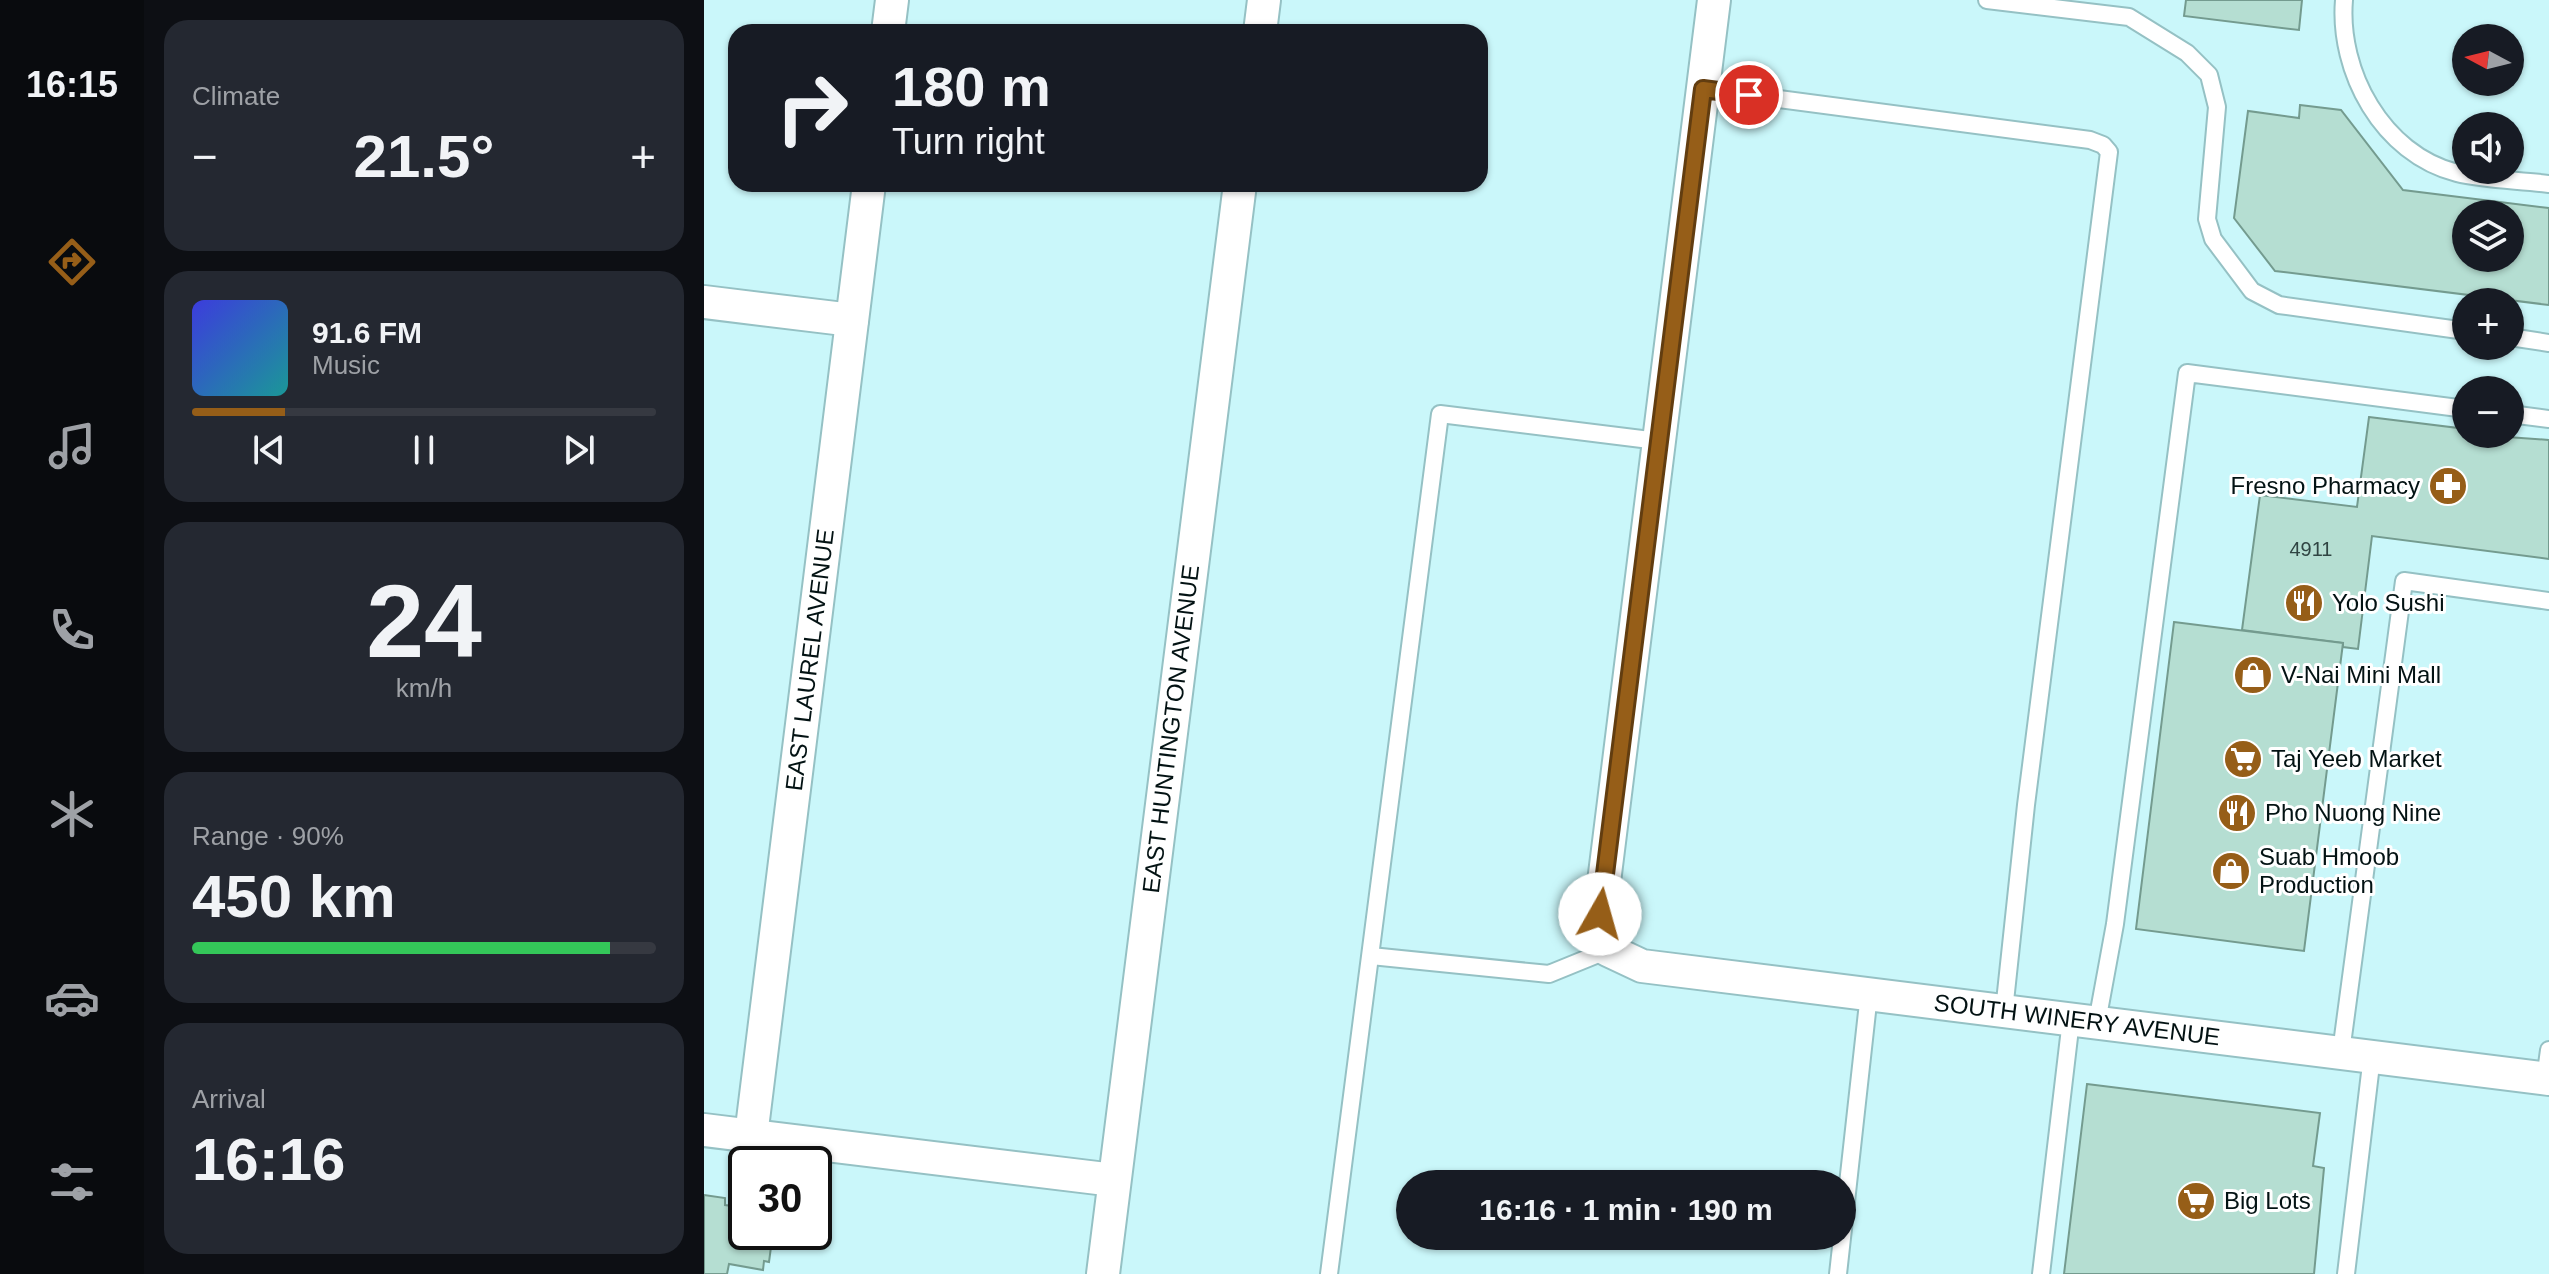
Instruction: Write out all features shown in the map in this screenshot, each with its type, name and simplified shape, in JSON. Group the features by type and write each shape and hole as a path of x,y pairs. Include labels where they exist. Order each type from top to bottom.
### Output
{"street":[{"path":"889,24 892,0"},
{"path":"1261,24 1264,0"},
{"path":"1608,950 1600,914 1714,0"},
{"name":"EAST LAUREL AVENUE","path":"751,1136 868,192"},
{"name":"EAST HUNTINGTON AVENUE","path":"1103,1274 1239,192"},
{"path":"704,302 852,320"},
{"name":"SOUTH WINERY AVENUE","path":"1608,950 1642,966 2356,1054 2548,1069"},
{"path":"704,1130 1114,1180"}],"lane":[{"path":"1987,0 2129,17 2187,53 2209,75 2217,107 2207,219 2213,239 2252,291 2279,305 2452,329"},
{"path":"2344,0 2344,46 2352,73 2368,104 2387,127 2432,163 2456,173 2549,184"},
{"path":"1703,89 2090,140 2103,145 2109,152 2027,790 2004,1011"},
{"path":"2524,339 2549,343"},
{"path":"2041,1274 2084,1021 2115,924 2187,373 2452,407"},
{"path":"1329,1274 1440,414 1658,441"},
{"path":"2524,416 2549,419"},
{"path":"2346,1274 2356,1054 2404,581 2549,601"},
{"path":"1371,956 1549,974 1608,950"},
{"path":"1838,1274 1869,994"}],"building":[{"path":"2186,0 2302,0 2299,30 2184,16"},
{"path":"2300,105 2341,110 2403,190 2484,200 2452,200 2452,272 2524,272 2524,205 2549,208 2549,305 2524,302 2524,288 2452,288 2452,293 2275,271 2234,218 2248,111 2299,118"},
{"path":"2369,417 2452,427 2452,448 2524,448 2524,438 2549,440 2549,559 2372,536 2358,649 2343,647 2343,643 2242,630 2260,495 2357,507"},
{"path":"2174,622 2343,643 2304,951 2136,929"},
{"name":"Big Lots","path":"2087,1084 2320,1113 2313,1166 2324,1168 2314,1274 2064,1274"},
{"path":"704,1195 725,1198 725,1205 728,1205 728,1250 771,1250 769,1262 764,1261 763,1270 729,1264 727,1274 704,1274"}],"place":[{"name":"Fresno Pharmacy","path":"2448,486"},
{"name":"Yolo Sushi","path":"2304,603"},
{"name":"V-Nai Mini Mall","path":"2253,675"},
{"name":"Taj Yeeb Market","path":"2243,759"},
{"name":"Pho Nuong Nine","path":"2237,813"},
{"name":"Suab Hmoob Production","path":"2231,871"},
{"name":"Big Lots","path":"2196,1201"}],"route":[{"path":"1600,914 1703,89 1749,95"}]}
